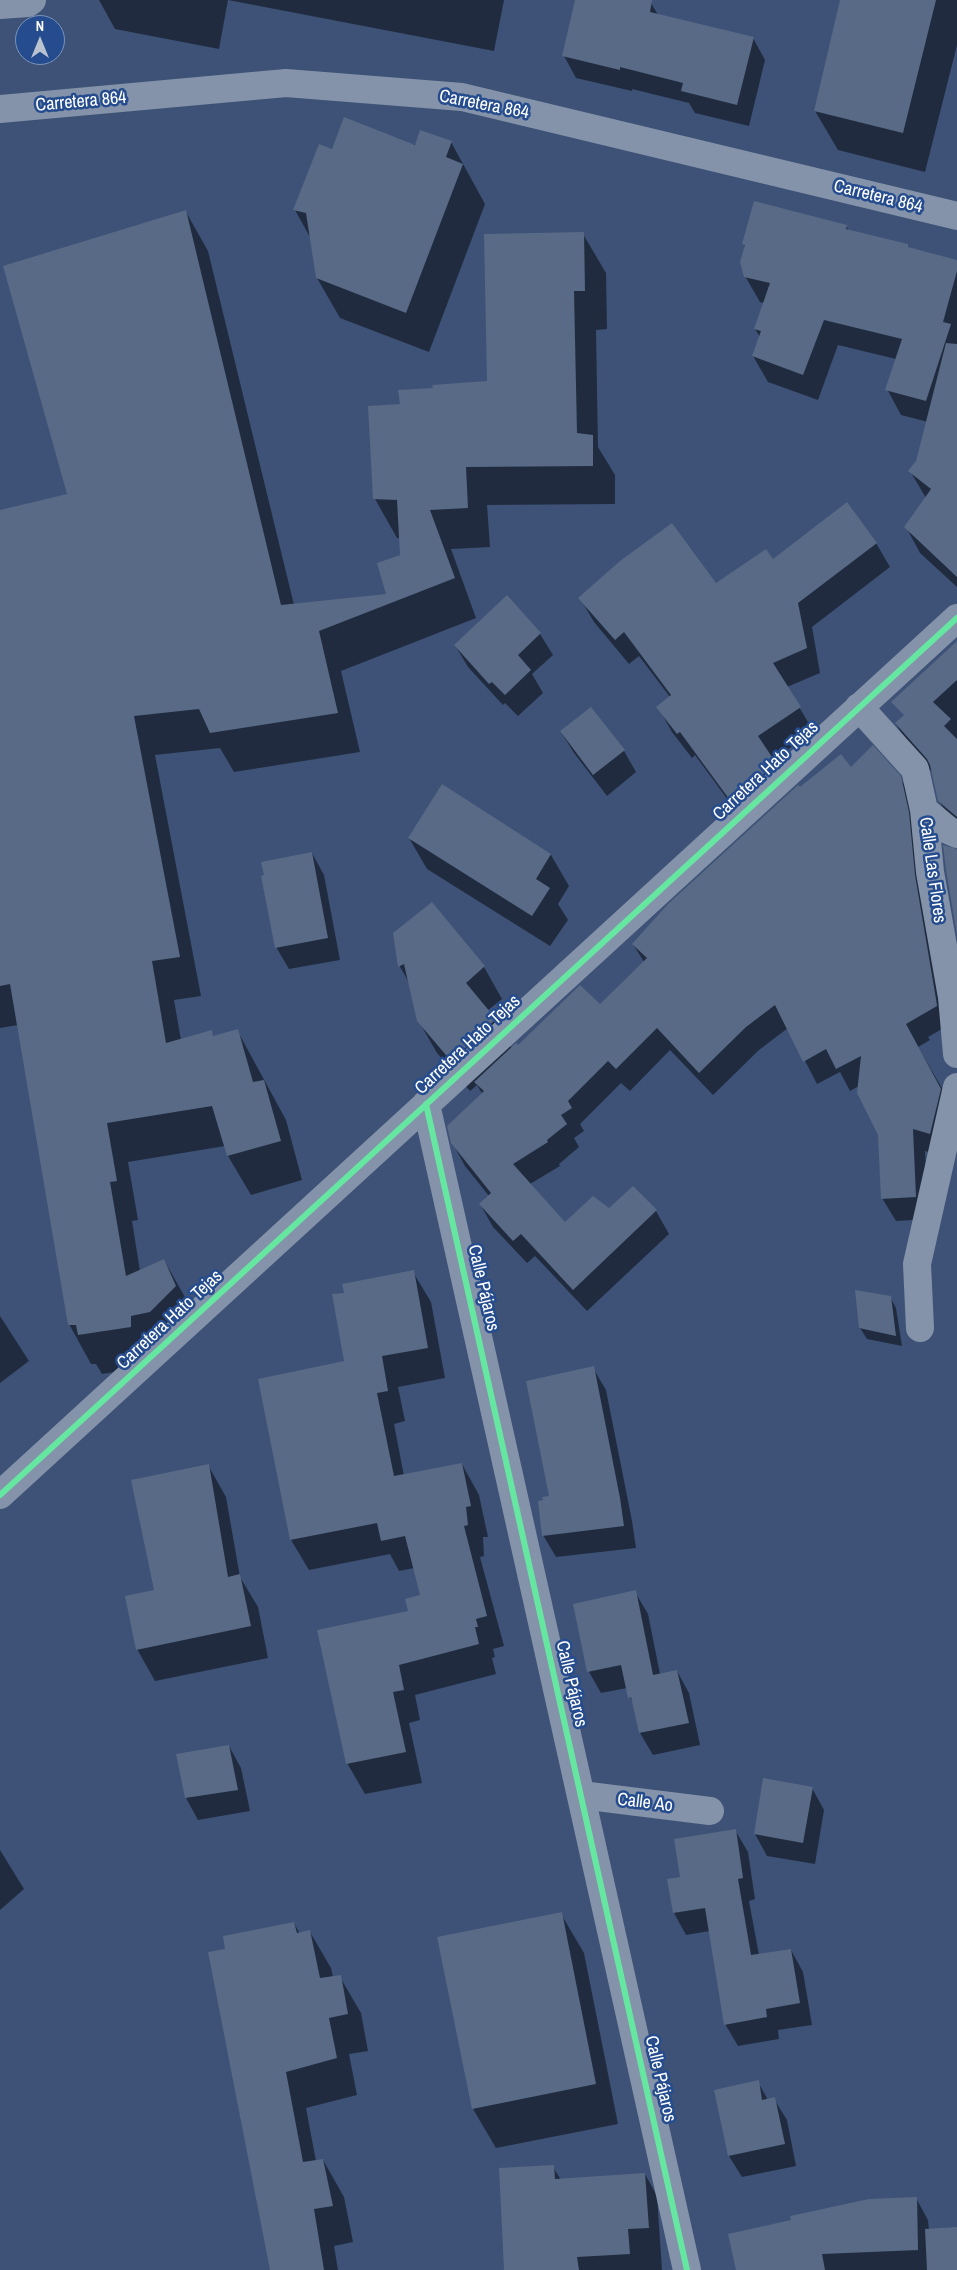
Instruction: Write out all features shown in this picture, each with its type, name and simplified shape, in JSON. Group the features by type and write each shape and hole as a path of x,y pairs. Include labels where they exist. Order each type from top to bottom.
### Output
{"street":[{"path":"0,5 28,4 32,0"},
{"name":"Carretera 864","path":"0,109 286,83 462,97 957,216"},
{"name":"Carretera Hato Tejas","path":"0,1495 957,618"},
{"name":"Calle Las Flores","path":"859,706 915,769 924,810 930,872 952,997 957,1054"},
{"path":"924,810 948,830 957,834"},
{"path":"920,1328 917,1264 957,1087"},
{"name":"Calle Pájaros","path":"426,1104 687,2270"},
{"name":"Calle Ao","path":"581,1794 710,1811"}],"building":[{"path":"575,0 652,0 650,12 754,37 737,105 681,91 683,83 620,67 620,70 562,56"},
{"path":"840,0 936,0 903,133 814,111"},
{"path":"344,117 415,145 420,130 452,141 446,157 463,164 406,313 316,278 306,213 293,210 319,144 332,149"},
{"path":"754,201 847,225 846,229 908,244 908,247 957,260 957,271 943,322 951,324 926,401 885,390 902,339 824,320 803,375 752,356 761,331 754,329 770,283 744,277 740,262 745,245 742,244"},
{"path":"186,210 281,605 386,594 377,563 400,555 397,500 373,499 368,406 400,404 398,390 433,388 432,385 487,381 484,234 584,232 585,291 574,291 577,433 593,435 593,466 466,467 468,508 430,510 455,578 319,631 338,713 210,733 199,709 134,716 180,957 152,961 166,1043 212,1030 213,1036 238,1029 253,1082 264,1080 281,1141 227,1156 212,1106 107,1123 117,1181 110,1182 126,1276 164,1259 176,1286 150,1312 131,1316 131,1327 78,1335 76,1325 68,1325 10,984 0,986 0,510 67,494 3,266"},
{"path":"946,343 957,344 957,577 904,527 931,489 908,471 916,461"},
{"path":"847,502 877,543 798,603 807,648 773,663 801,707 758,736 776,763 732,803 680,732 677,734 656,707 671,695 624,632 615,640 578,598 620,561 672,523 716,583 766,549 773,559"},
{"path":"507,595 541,633 518,655 531,670 505,695 492,682 489,684 454,645"},
{"path":"957,641 957,680 933,702 951,719 944,726 957,739 957,817 938,801 930,765 927,759 895,723 904,715 891,702"},
{"path":"591,707 625,750 593,775 560,731"},
{"path":"873,745 901,776 909,812 915,875 937,1006 906,1024 941,1089 930,1134 913,1129 916,1197 881,1199 878,1135 857,1093 861,1056 836,1069 826,1049 803,1062 775,1005 746,1027 699,1073 657,1028 616,1069 608,1061 568,1101 572,1108 561,1115 567,1124 547,1140 548,1142 513,1164 565,1222 593,1196 609,1208 633,1186 657,1210 573,1290 521,1234 513,1241 479,1204 491,1193 451,1143 447,1126 484,1091 474,1082 516,1043 518,1045 580,985 600,1004 647,958 632,944 668,904 798,785 800,787 841,754 851,767"},
{"path":"442,784 551,854 536,879 550,888 532,916 408,838"},
{"path":"943,845 957,849 957,935 946,870"},
{"path":"312,852 328,938 275,948 261,876 264,875 261,862"},
{"path":"432,902 485,966 466,983 496,1019 451,1061 417,1021 404,964 398,967 393,933"},
{"path":"414,1270 428,1348 382,1356 388,1391 377,1393 394,1476 462,1463 471,1506 466,1507 468,1525 464,1526 487,1616 476,1619 478,1627 475,1627 479,1644 399,1665 404,1690 393,1692 406,1752 346,1764 317,1630 408,1611 405,1599 420,1595 405,1536 381,1541 377,1523 290,1540 258,1379 344,1361 332,1294 344,1293 342,1284"},
{"path":"855,1290 891,1296 896,1336 859,1328"},
{"path":"594,1366 624,1526 542,1536 538,1501 543,1500 542,1497 549,1496 526,1381"},
{"path":"209,1464 228,1577 240,1574 251,1626 136,1650 125,1596 154,1590 131,1480"},
{"path":"636,1590 653,1675 677,1670 689,1723 639,1733 631,1697 628,1698 621,1665 587,1672 573,1604"},
{"path":"229,1745 238,1790 185,1798 176,1754"},
{"path":"763,1778 813,1787 803,1843 754,1834"},
{"path":"736,1829 743,1878 738,1879 751,1955 791,1949 800,2003 766,2009 767,2017 724,2025 705,1908 673,1913 667,1879 680,1877 674,1839"},
{"path":"562,1912 596,2084 472,2109 437,1937"},
{"path":"294,1922 297,1933 310,1930 320,1978 341,1975 348,2014 329,2018 337,2058 286,2072 303,2162 323,2159 333,2206 314,2209 324,2270 270,2270 208,1952 225,1949 223,1936"},
{"path":"759,2080 762,2100 775,2097 785,2144 728,2156 714,2090"},
{"path":"554,2165 555,2179 645,2173 649,2228 628,2229 630,2254 577,2257 579,2270 504,2270 499,2168"},
{"path":"917,2197 918,2250 822,2254 825,2270 736,2270 728,2234 791,2220 790,2216 869,2199"},
{"path":"957,2227 957,2270 927,2270 925,2229"}],"cycle path":[{"path":"0,1495 957,618"},
{"path":"426,1104 687,2270"}]}
